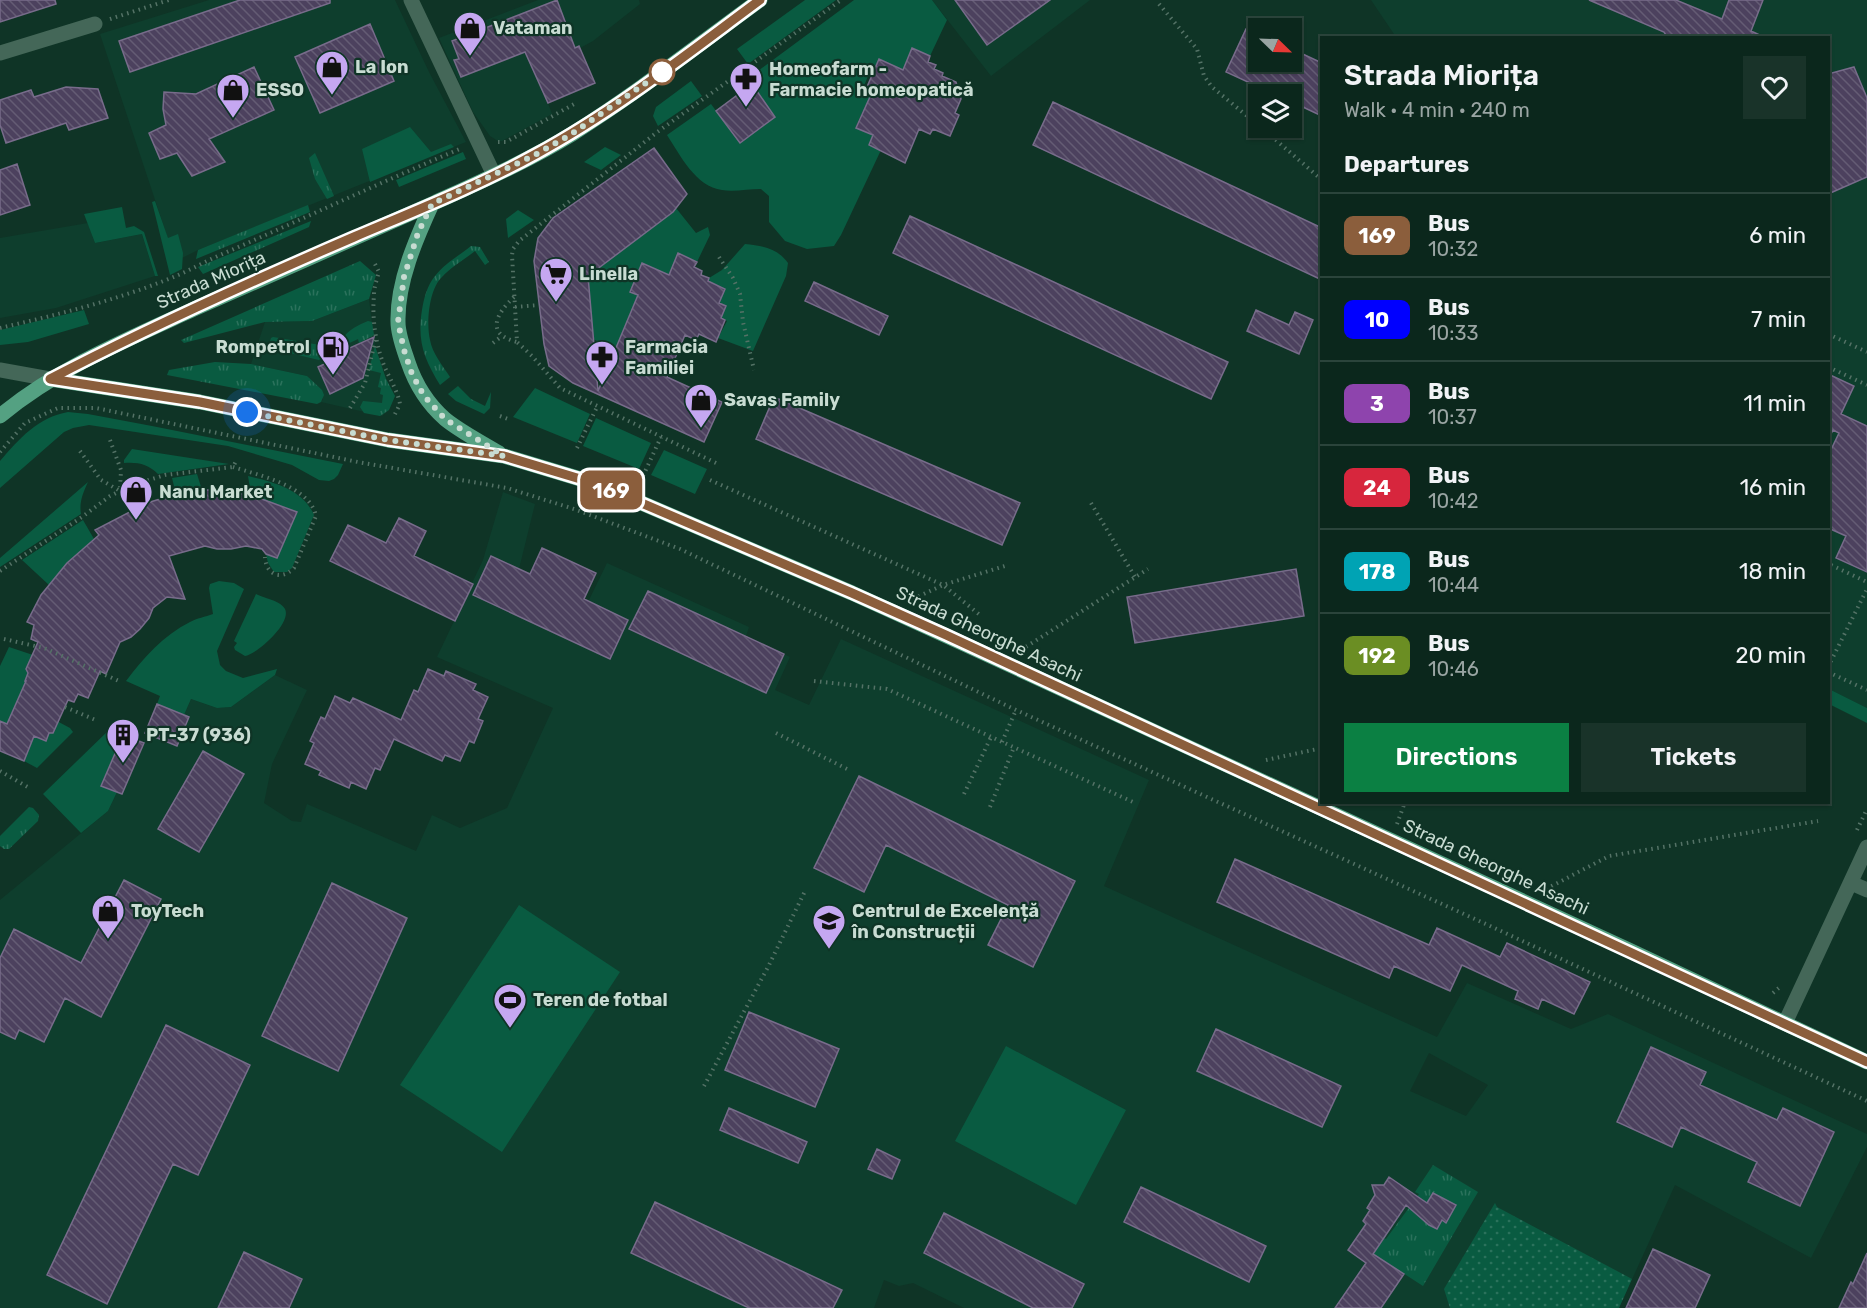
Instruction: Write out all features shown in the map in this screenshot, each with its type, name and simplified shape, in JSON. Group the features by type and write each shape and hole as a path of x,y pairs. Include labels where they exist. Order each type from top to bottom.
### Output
{"main road":[{"name":"Strada Miorița","path":"0,416 24,396 50,379 156,326 432,204 533,156 629,96 760,0"},
{"path":"432,204 418,233 404,277 398,322 404,350 412,374 424,396 445,419 504,456"},
{"name":"Strada Gheorghe Asachi","path":"50,379 200,402 380,438 504,456 608,488 852,593 1867,1062"}],"street":[{"path":"411,0 494,175"},
{"path":"0,53 95,24"},
{"path":"0,370 50,379"},
{"path":"1785,1023 1867,847"},
{"path":"1851,883 1867,890"}],"path":[{"path":"95,24 169,0"},
{"path":"517,342 512,255 519,241 656,134 841,0"},
{"path":"1159,4 1197,49 1204,75 1212,87 1248,116"},
{"path":"732,79 740,92"},
{"path":"1274,138 1320,178"},
{"path":"0,328 63,313 166,280 324,210 345,198"},
{"path":"719,257 733,278 740,294 743,322 754,370"},
{"path":"514,297 501,309 496,320 501,336 517,342 560,388 716,463"},
{"path":"515,307 539,305"},
{"path":"1830,335 1867,352"},
{"path":"493,344 501,336"},
{"path":"350,408 365,383 377,337"},
{"path":"1830,368 1867,384"},
{"path":"577,448 597,407"},
{"path":"0,452 25,423 58,408 96,408 358,462 507,488 574,509 680,549 1016,710 1867,1101"},
{"path":"500,416 511,420"},
{"path":"643,476 661,437"},
{"path":"110,440 121,470 120,491"},
{"path":"80,451 101,480 120,491 131,511"},
{"path":"233,467 237,459"},
{"path":"0,571 130,486 165,475 233,467 283,483 307,500 315,509 316,516 294,568 290,572 280,575 271,573 265,557"},
{"path":"710,480 943,585 980,615"},
{"path":"1091,503 1135,578"},
{"path":"913,599 943,585 1008,565"},
{"path":"1830,567 1831,565 1867,582"},
{"path":"1005,663 1148,569"},
{"path":"1830,666 1867,589"},
{"path":"4,639 44,648 118,681"},
{"path":"1830,671 1867,690"},
{"path":"814,681 887,689 1133,802"},
{"path":"64,707 98,722"},
{"path":"1002,742 1016,710"},
{"path":"776,733 847,769"},
{"path":"964,794 991,737"},
{"path":"990,807 1014,747"},
{"path":"1266,760 1320,748"},
{"path":"0,771 31,789"},
{"path":"1546,889 1609,856 1818,821"},
{"path":"704,1086 768,967 806,889"}],"shaded area":[{"path":"209,0 395,0 466,142 198,250 174,262 100,34"},
{"path":"538,0 639,0 640,4 593,41 580,48 595,83 548,103 552,114 498,141 490,136 473,112 439,38"},
{"path":"932,0 1090,0 991,76"},
{"path":"1371,0 1867,0 1867,708 1830,690 1830,36 1395,36"},
{"path":"88,223 95,243 142,234 155,276 56,308 0,318 0,238"},
{"path":"369,299 375,346 386,379 395,396 389,410 382,416 321,402 323,399 307,376 251,364 265,322 312,321"},
{"name":"Centrul de Excelență în Construcții","path":"503,492 535,504 519,569 588,602 607,563 749,627 746,636 790,657 775,690 809,705 841,639 1149,780 1104,886 1437,1037 1467,983 1571,1029 1608,1014 1867,1134 1867,1147 1811,1258 1675,1185 1619,1308 964,1308 913,1283 899,1286 884,1280 874,1308 0,1308 0,900 108,811 117,792 122,794 147,734 177,746 188,717 184,715 191,699 217,708 231,707 275,675 307,690 272,764 264,803 292,821 301,822 307,804 416,851 432,815 460,828 507,808 553,708 437,657 483,560","holes":["1429,1053 1488,1085 1466,1116 1410,1091"]}],"green space":[{"path":"805,0 836,0 748,64 737,49"},
{"path":"854,0 932,0 947,20 930,56 915,49 911,51 903,74 881,61 878,62 871,77 868,76 864,86 879,93 870,113 863,111 857,124 860,129 873,135 881,150 834,246 807,249 785,241 769,222 769,196 761,189 727,191 704,183 683,160 667,135 711,104 740,143 775,117 747,79"},
{"path":"691,81 702,96 658,126 653,116 656,107"},
{"path":"410,127 431,152 451,144 454,147 370,182 362,149"},
{"path":"605,147 621,155 601,170 584,162"},
{"path":"463,152 466,159 399,187 396,180"},
{"path":"315,153 334,196 327,199 315,179 309,158"},
{"path":"155,201 168,238 178,234 183,253 182,269 170,275 152,202"},
{"path":"308,205 310,212 196,259 198,250"},
{"path":"122,207 126,228 134,226 144,232 158,276 155,276 142,234 95,243 84,214"},
{"path":"676,208 696,233 708,227 710,235 697,262 681,255 669,279 630,292 645,298 629,316 624,330 632,358 593,339 588,276"},
{"path":"518,210 534,220 508,238 506,219"},
{"path":"311,221 309,227 203,274 198,267"},
{"path":"745,244 769,249 779,254 788,263 786,276 753,351 718,338 727,321 721,318 726,306 719,303 723,293 722,287 708,281 722,270"},
{"path":"471,246 480,247 489,262 485,265 475,251 442,277 431,298 428,325 431,345 450,377 440,385 426,358 421,340 421,321 426,292 439,272"},
{"path":"360,261 376,275 369,299 312,321 265,322 184,343 181,340"},
{"path":"84,310 89,324 28,342 0,345 0,330"},
{"path":"368,321 372,322 374,335 359,343 358,339 341,347 346,334"},
{"path":"273,337 320,345 324,348 323,356 319,360 273,349 269,345"},
{"path":"375,346 386,379 395,396 389,410 380,416 364,413 360,407 363,401 382,403 383,395 380,394 381,388 378,387 381,373 369,370"},
{"path":"215,362 251,364 307,376 322,390 324,395 321,402 317,404 167,375 169,370"},
{"path":"458,386 471,399 485,406 491,392 490,408 484,414 456,401 448,394"},
{"path":"535,388 590,414 577,443 513,417"},
{"path":"68,412 152,426 343,464 334,479 319,480 292,465 228,446 89,425 64,432 0,488 0,461 7,453 38,424"},
{"path":"596,418 651,443 639,469 583,446"},
{"path":"132,449 229,464 158,474 142,464 124,463"},
{"path":"664,450 707,469 695,494 651,475"},
{"path":"197,474 202,490 176,494 172,478"},
{"path":"248,476 277,484 295,493 303,499 314,515 292,568 287,572 274,572 268,563 266,554 277,558 297,512 251,495"},
{"path":"88,482 81,502 81,514 0,567 0,558"},
{"path":"83,520 94,539 67,563 49,585 22,560"},
{"path":"219,581 234,583 244,589 217,651 220,665 226,671 243,678 277,669 275,675 231,707 217,708 191,699 184,715 157,704 160,696 126,681 171,633 193,621 213,614 209,588 210,584"},
{"path":"256,594 283,606 286,615 279,629 265,644 245,656 235,650 237,643 234,641"},
{"path":"9,647 36,656 25,681 28,682 7,724 2,722 0,726 0,666"},
{"path":"1830,690 1867,708 1867,723 1830,704"},
{"path":"55,720 73,732 37,768 24,761 34,736 46,740 49,733 53,733 55,729 53,726"},
{"path":"110,729 123,735 101,785 117,792 108,811 81,833 43,794"},
{"path":"29,807 39,815 38,821 9,849 4,849 0,846 0,836"},
{"name":"Teren de fotbal","path":"519,905 620,972 502,1152 400,1085"},
{"path":"1006,1046 1126,1110 1076,1205 955,1141"},
{"path":"1433,1165 1478,1192 1423,1286 1372,1253 1381,1237 1386,1239 1419,1194 1415,1192"},
{"path":"1495,1203 1497,1207 1632,1279 1619,1308 1450,1308 1444,1289"}],"building":[{"path":"0,0 55,0 56,4 0,22"},
{"path":"240,0 330,0 330,3 130,72 119,41"},
{"path":"557,0 575,48 579,46 595,83 548,103 525,52 461,77 454,60 459,59 452,41"},
{"path":"955,0 1050,0 987,45"},
{"path":"1589,0 1676,0 1722,19 1729,0 1763,0 1751,31 1762,36 1667,36 1664,32"},
{"path":"370,24 394,81 320,113 295,57"},
{"path":"1246,29 1248,30 1248,72 1302,72 1302,54 1320,62 1320,115 1302,107 1302,84 1252,84 1226,72"},
{"path":"912,48 930,56 928,62 936,65 934,69 943,73 942,76 956,82 961,99 955,113 959,115 950,136 933,129 930,134 919,129 905,163 869,145 873,135 856,128 873,90 867,87 879,59 903,70"},
{"path":"254,67 274,110 209,139 225,162 192,176 177,153 160,159 149,133 166,125 163,109 164,92 196,94"},
{"path":"1854,67 1867,98 1867,177 1830,193 1830,73"},
{"path":"752,84 775,117 740,143 716,111"},
{"path":"66,87 98,89 108,118 69,130 66,123 6,143 0,125 0,100 31,90 34,97"},
{"path":"1053,102 1320,227 1320,279 1033,145"},
{"path":"654,148 687,194 673,212 588,276 598,391 638,295 630,292 642,263 669,275 678,253 697,262 694,267 702,271 701,275 725,289 719,303 726,306 721,318 725,320 716,342 699,334 696,340 685,335 667,377 722,402 704,442 573,383 549,366 544,344 534,261 538,238 553,218"},
{"path":"17,164 30,205 0,215 0,170"},
{"path":"910,216 1228,362 1211,399 893,253"},
{"path":"814,282 888,316 879,335 805,301"},
{"path":"1256,310 1289,325 1295,312 1313,320 1299,354 1247,331"},
{"path":"374,337 363,378 330,394 318,367 347,354 345,350"},
{"path":"1830,375 1854,386 1841,414 1867,426 1867,572 1836,558 1846,536 1830,529 1830,452 1839,433 1833,430 1830,436"},
{"path":"774,397 1020,503 1002,545 756,439"},
{"path":"189,490 212,490 251,495 297,512 277,558 266,554 262,549 246,546 217,549 205,546 169,556 185,599 167,597 153,608 149,618 140,629 131,637 120,642 106,674 100,671 88,698 78,694 74,702 68,700 53,733 49,733 46,741 34,736 24,761 0,751 0,721 7,724 26,681 28,673 26,669 38,642 31,639 34,625 27,622 41,595 67,563 99,535 95,530 147,503"},
{"path":"399,518 426,531 414,556 473,584 455,621 330,561 348,525 386,543"},
{"path":"542,548 596,573 584,599 628,620 610,659 473,595 491,556 530,574"},
{"path":"1296,569 1304,616 1135,643 1127,597"},
{"path":"648,591 784,654 766,693 629,629"},
{"path":"428,669 444,676 446,671 476,684 473,690 488,697 478,719 483,721 474,743 469,741 460,761 445,755 442,761 394,739 380,770 375,768 366,789 351,782 349,788 319,775 321,771 305,764 314,743 310,741 321,717 325,719 335,696 350,703 353,698 401,720 414,690 418,692"},
{"path":"157,704 189,717 177,746 145,733"},
{"name":"PT-37 (936)","path":"123,735 144,743 122,794 101,786"},
{"path":"203,751 244,774 199,852 158,829"},
{"name":"Centrul de Excelență în Construcții","path":"859,776 1075,881 1033,967 988,945 1008,905 886,845 864,892 814,868"},
{"path":"1235,859 1429,945 1437,928 1500,957 1507,943 1590,982 1574,1014 1542,999 1538,1009 1515,999 1518,991 1462,965 1450,991 1394,966 1389,978 1217,902"},
{"path":"124,880 161,899 101,1017 65,998 44,1042 19,1030 15,1039 0,1032 0,958 14,929 81,963"},
{"path":"332,883 407,918 338,1071 262,1036"},
{"path":"749,1012 839,1049 815,1107 725,1070"},
{"path":"166,1025 250,1065 198,1175 173,1164 107,1304 47,1275"},
{"path":"1216,1029 1341,1086 1322,1127 1197,1071"},
{"path":"1651,1047 1706,1072 1700,1085 1777,1120 1783,1108 1834,1132 1800,1206 1748,1182 1757,1162 1681,1127 1672,1147 1617,1122"},
{"path":"729,1108 807,1142 798,1163 720,1130"},
{"path":"877,1149 900,1160 892,1179 868,1169"},
{"path":"1389,1177 1427,1203 1433,1193 1456,1205 1446,1223 1442,1220 1437,1229 1406,1205 1373,1254 1404,1274 1381,1308 1335,1308 1366,1263 1348,1250 1366,1224 1363,1221 1370,1210 1367,1208 1375,1195 1372,1185 1384,1185"},
{"path":"1141,1187 1266,1246 1249,1282 1124,1222"},
{"path":"655,1202 842,1290 833,1308 749,1308 631,1253"},
{"path":"944,1213 1084,1284 1072,1308 1033,1308 924,1253"},
{"path":"1653,1249 1710,1275 1695,1308 1626,1308"},
{"path":"244,1252 302,1279 289,1308 218,1308"},
{"path":"1867,1253 1867,1308 1839,1308 1851,1282 1853,1284"}],"bus line":[{"name":"169","path":"760,0 629,96 570,135 533,156 432,204 125,340 50,379 200,402 388,440 504,456 597,484 708,530 946,635 1867,1062"}],"place":[{"name":"Vataman","path":"470,57"},
{"name":"La Ion","path":"332,96"},
{"name":"Homeofarm - Farmacie homeopatică","path":"746,108"},
{"name":"ESSO","path":"233,119"},
{"name":"Linella","path":"556,303"},
{"name":"Rompetrol","path":"333,376"},
{"name":"Farmacia Familiei","path":"602,386"},
{"name":"Savas Family","path":"701,429"},
{"name":"Nanu Market","path":"136,521"},
{"name":"PT-37 (936)","path":"123,764"},
{"name":"ToyTech","path":"108,940"},
{"name":"Centrul de Excelență în Construcții","path":"829,950"},
{"name":"Teren de fotbal","path":"510,1029"}],"route":[{"path":"247,412 388,440 504,456 445,419 424,396 412,374 398,322 404,277 418,233 432,204 533,156 570,135 662,72"}]}
